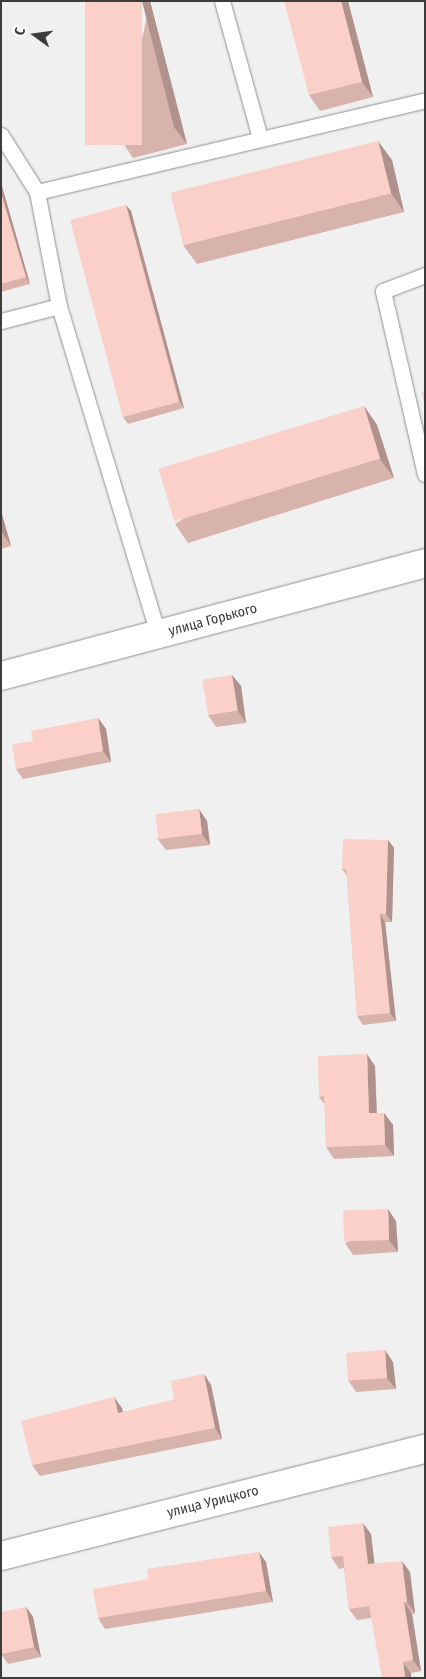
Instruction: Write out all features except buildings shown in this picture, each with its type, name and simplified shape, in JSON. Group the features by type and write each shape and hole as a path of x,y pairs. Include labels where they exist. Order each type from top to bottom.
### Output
{"street":[{"name":"улица Горького","path":"1,676 425,563"},
{"name":"улица Урицкого","path":"1,1556 425,1449"}],"lane":[{"path":"222,1 260,138"},
{"path":"36,192 425,100"},
{"path":"1,135 36,192 59,306 158,634"},
{"path":"425,275 383,291 425,474"},
{"path":"1,321 59,306"}]}
